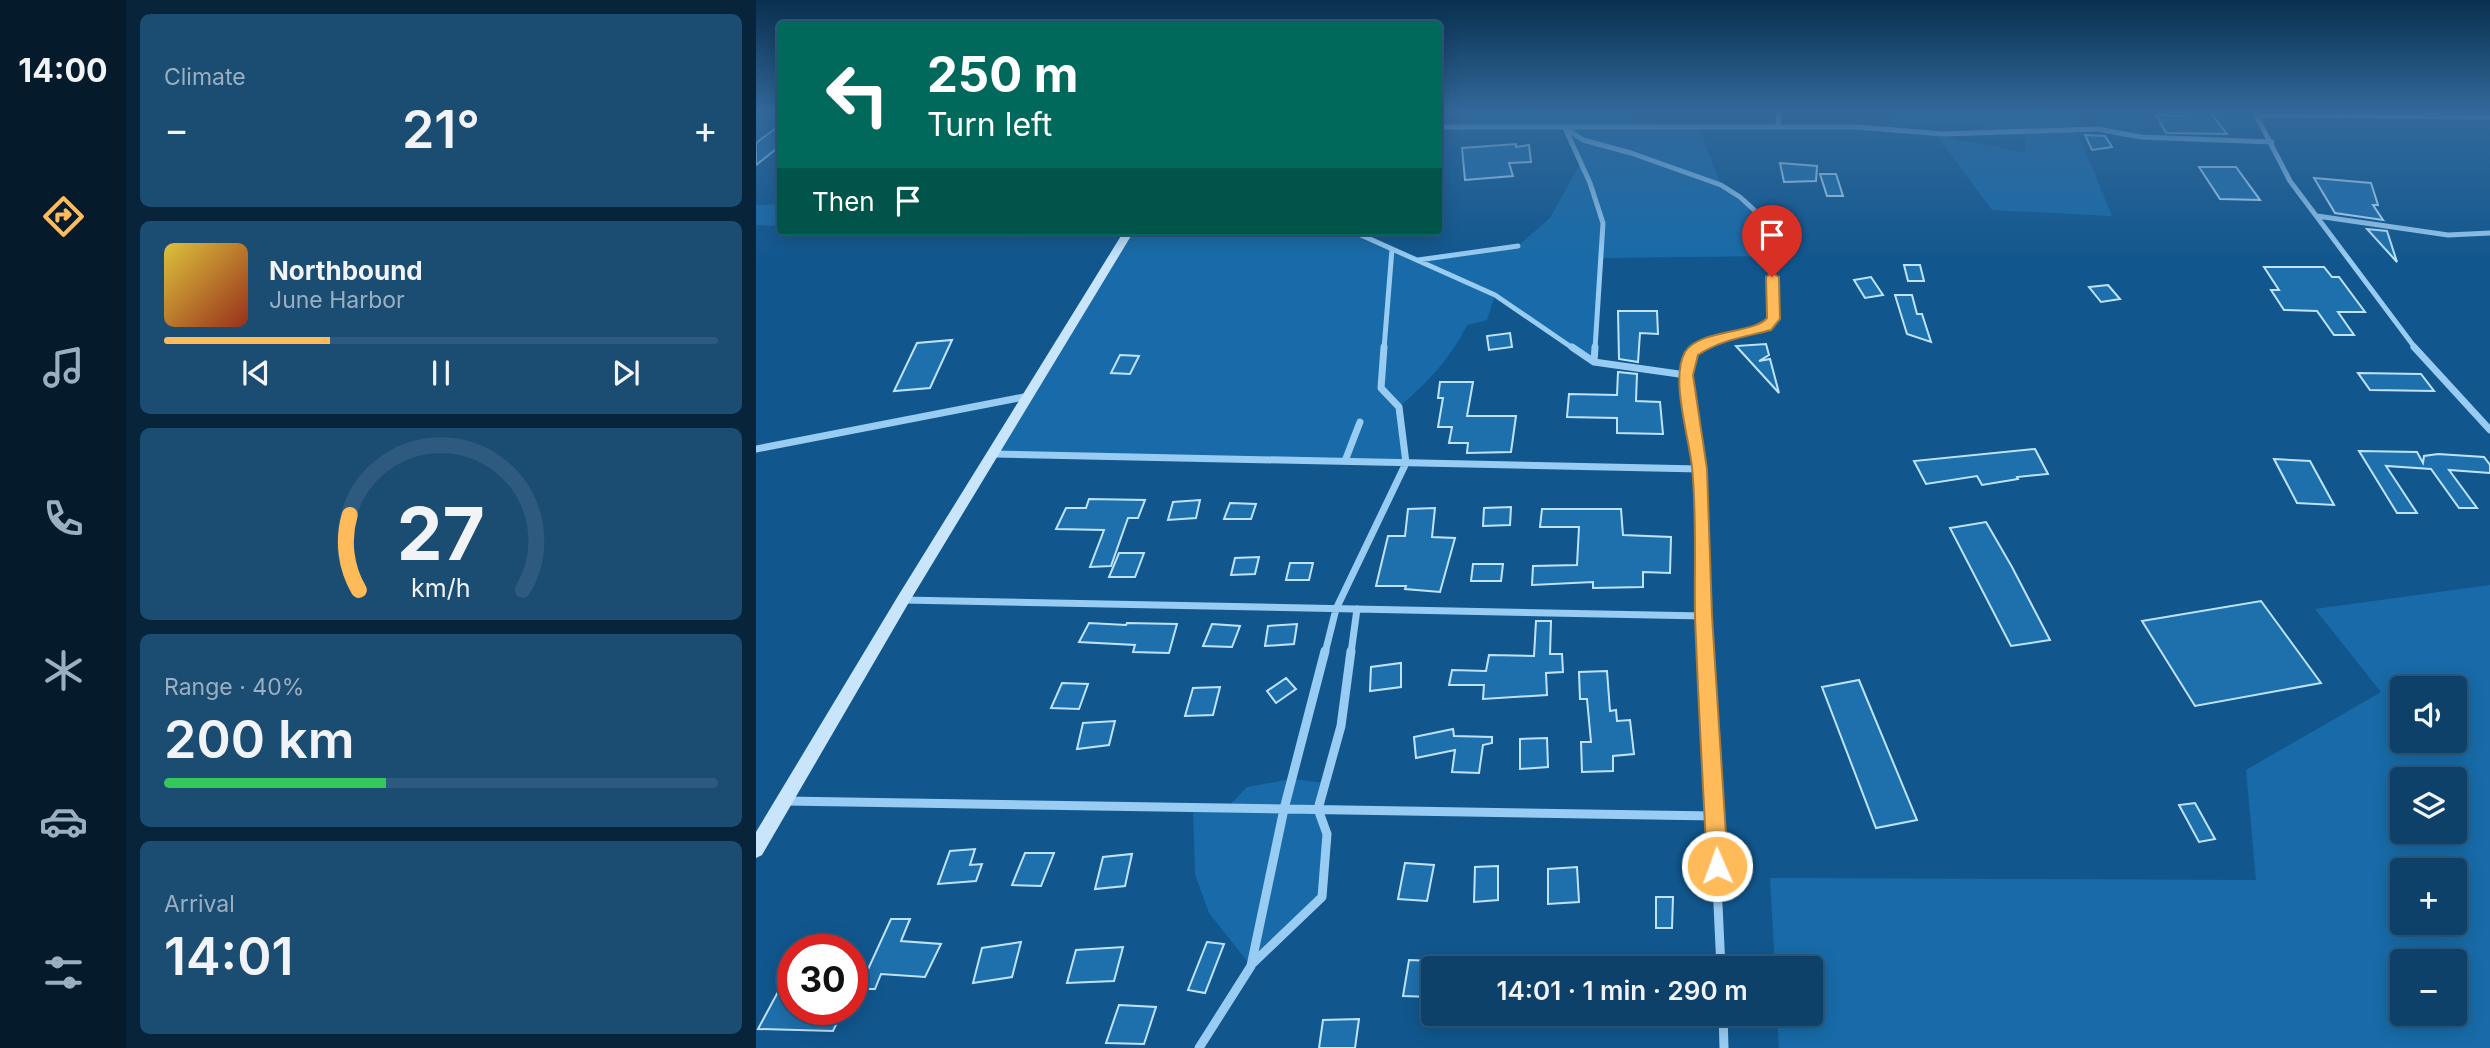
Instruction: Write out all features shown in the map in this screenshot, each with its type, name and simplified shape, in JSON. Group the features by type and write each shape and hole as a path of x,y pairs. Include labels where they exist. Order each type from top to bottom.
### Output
{"main road":[{"path":"756,849 903,600 995,454 1127,235"}],"street":[{"path":"1580,162 1603,223 1594,362"},
{"path":"1656,162 1721,185 1740,197 1765,220 1772,256 1773,319 1766,327 1736,333 1705,344 1692,353 1686,375 1700,469 1704,616 1721,956"},
{"path":"2282,162 2290,181 2422,357 2490,430"},
{"path":"2317,216 2448,235 2490,233"},
{"path":"1361,235 1495,295 1594,362 1686,375"},
{"path":"1418,261 1433,256 1494,251 1518,246"},
{"path":"1251,966 1284,809 1336,609 1406,463 1399,407 1381,387 1392,249"},
{"path":"756,449 1029,396"},
{"path":"1345,461 1360,422"},
{"path":"995,454 1700,469"},
{"path":"903,600 1704,616"},
{"path":"1199,1048 1251,966 1322,897 1327,834 1318,809 1341,726 1357,609"},
{"path":"784,801 1715,816"},
{"path":"1723,1026 1724,1048"}],"shaded area":[{"path":"1581,162 1712,162 1721,185 1765,220 1772,256 1601,258 1594,362 1495,295 1487,320 1467,325 1438,369 1399,407 1406,463 995,454 1127,235 1361,235 1418,260 1518,246 1550,218"},
{"path":"1956,162 2090,162 2112,216 1992,210"},
{"path":"777,204 777,226 756,225 756,205"},
{"path":"2490,585 2490,1048 1779,1048 1778,1026 1823,1026 1823,956 1774,956 1770,878 2256,880 2246,770 2381,692 2315,609"},
{"path":"1292,779 1325,783 1318,809 1327,834 1322,897 1251,966 1209,913 1195,874 1193,807 1227,808 1247,787"}],"building":[{"path":"1463,162 1531,162 1509,163 1513,176 1465,180"},
{"path":"1780,163 1817,166 1816,181 1784,182"},
{"path":"2199,167 2236,167 2260,200 2220,199"},
{"path":"1820,174 1836,174 1843,196 1827,196"},
{"path":"2314,178 2371,183 2378,205 2373,205 2383,220 2335,213"},
{"path":"2367,229 2387,231 2397,262"},
{"path":"1904,265 1920,265 1924,281 1908,281"},
{"path":"2264,267 2324,267 2332,277 2339,277 2365,312 2338,312 2354,335 2334,335 2317,311 2284,310 2271,290 2279,290"},
{"path":"1871,277 1883,295 1865,298 1854,280"},
{"path":"2108,285 2120,299 2101,302 2089,287"},
{"path":"1895,295 1912,295 1917,314 1922,314 1931,342 1907,334"},
{"path":"1618,311 1657,311 1658,334 1640,333 1638,362 1619,359"},
{"path":"1510,333 1512,347 1489,350 1487,336"},
{"path":"952,340 930,388 894,391 917,343"},
{"path":"1766,344 1769,355 1759,361 1770,359 1779,393 1736,346"},
{"path":"1120,355 1139,356 1130,374 1111,373"},
{"path":"1618,372 1637,374 1636,401 1660,402 1663,434 1617,433 1617,418 1567,417 1569,394 1617,395"},
{"path":"2358,373 2421,374 2434,391 2370,390"},
{"path":"1440,382 1473,382 1467,416 1516,416 1511,452 1467,453 1468,443 1449,443 1452,427 1438,427 1443,398 1438,398"},
{"path":"2035,449 2048,474 2017,477 2018,479 1982,485 1977,476 1926,484 1914,461"},
{"path":"2359,451 2417,452 2423,463 2424,456 2438,454 2484,457 2490,465 2490,473 2449,470 2477,508 2459,508 2431,469 2386,466 2417,513 2397,513"},
{"path":"2274,459 2310,461 2334,505 2297,503"},
{"path":"1089,499 1145,500 1138,518 1128,518 1111,566 1090,567 1104,530 1056,529 1066,508 1086,508"},
{"path":"1200,500 1196,518 1168,520 1173,502"},
{"path":"1230,503 1256,504 1251,519 1224,519"},
{"path":"1511,507 1510,525 1483,526 1484,508"},
{"path":"1435,508 1432,537 1455,538 1440,592 1405,589 1406,586 1376,586 1388,536 1405,536 1408,509"},
{"path":"1542,509 1621,509 1623,535 1671,537 1670,573 1643,572 1643,587 1593,588 1593,582 1532,585 1533,566 1577,565 1579,527 1540,527"},
{"path":"1986,522 2050,640 2011,646 1950,528"},
{"path":"1119,553 1144,553 1135,577 1109,577"},
{"path":"1259,557 1255,574 1231,575 1235,558"},
{"path":"1290,563 1313,563 1309,580 1286,580"},
{"path":"1473,564 1503,564 1501,581 1471,581"},
{"path":"2261,601 2321,683 2195,706 2142,621"},
{"path":"1536,621 1551,621 1550,654 1562,654 1563,672 1546,673 1547,695 1483,699 1484,685 1449,685 1452,670 1486,671 1489,655 1534,656"},
{"path":"1089,623 1177,624 1169,653 1133,652 1135,645 1079,642"},
{"path":"1212,624 1240,626 1232,647 1203,646"},
{"path":"1297,624 1294,644 1265,646 1268,626"},
{"path":"1401,663 1401,687 1370,691 1371,667"},
{"path":"1607,671 1610,711 1616,710 1617,721 1630,720 1634,754 1613,756 1613,771 1582,772 1581,742 1591,742 1587,699 1580,699 1579,672"},
{"path":"1286,678 1296,689 1276,703 1267,691"},
{"path":"1859,680 1917,820 1876,828 1822,687"},
{"path":"1062,683 1088,684 1079,709 1051,708"},
{"path":"1220,687 1213,715 1185,716 1193,688"},
{"path":"1115,721 1109,745 1077,749 1083,723"},
{"path":"1453,729 1454,736 1492,737 1492,743 1483,745 1479,773 1452,772 1455,750 1416,758 1414,737"},
{"path":"1547,738 1548,767 1520,769 1520,739"},
{"path":"2195,803 2215,839 2199,842 2179,805"},
{"path":"975,849 970,865 982,864 976,881 938,884 950,851"},
{"path":"1025,853 1054,853 1041,886 1012,885"},
{"path":"1132,854 1125,886 1095,889 1103,857"},
{"path":"1405,863 1434,865 1427,901 1398,899"},
{"path":"1498,866 1498,900 1474,902 1475,867"},
{"path":"1577,867 1579,902 1548,904 1548,869"},
{"path":"1656,897 1673,897 1672,928 1656,928"},
{"path":"891,919 910,919 901,941 941,944 925,977 881,974 875,989 868,989 868,969"},
{"path":"1021,942 1012,977 973,983 982,948"},
{"path":"1207,942 1224,944 1205,993 1188,990"},
{"path":"1123,947 1114,981 1067,983 1076,950"},
{"path":"1409,960 1421,960 1421,997 1403,996"},
{"path":"777,994 777,1025 836,1025 833,1031 758,1029"},
{"path":"1119,1005 1156,1007 1144,1044 1106,1043"},
{"path":"1359,1019 1355,1048 1319,1048 1323,1020"}],"route":[{"path":"1717,866 1704,616 1700,469 1686,375 1692,353 1705,344 1736,333 1766,327 1773,319 1772,277"}]}
